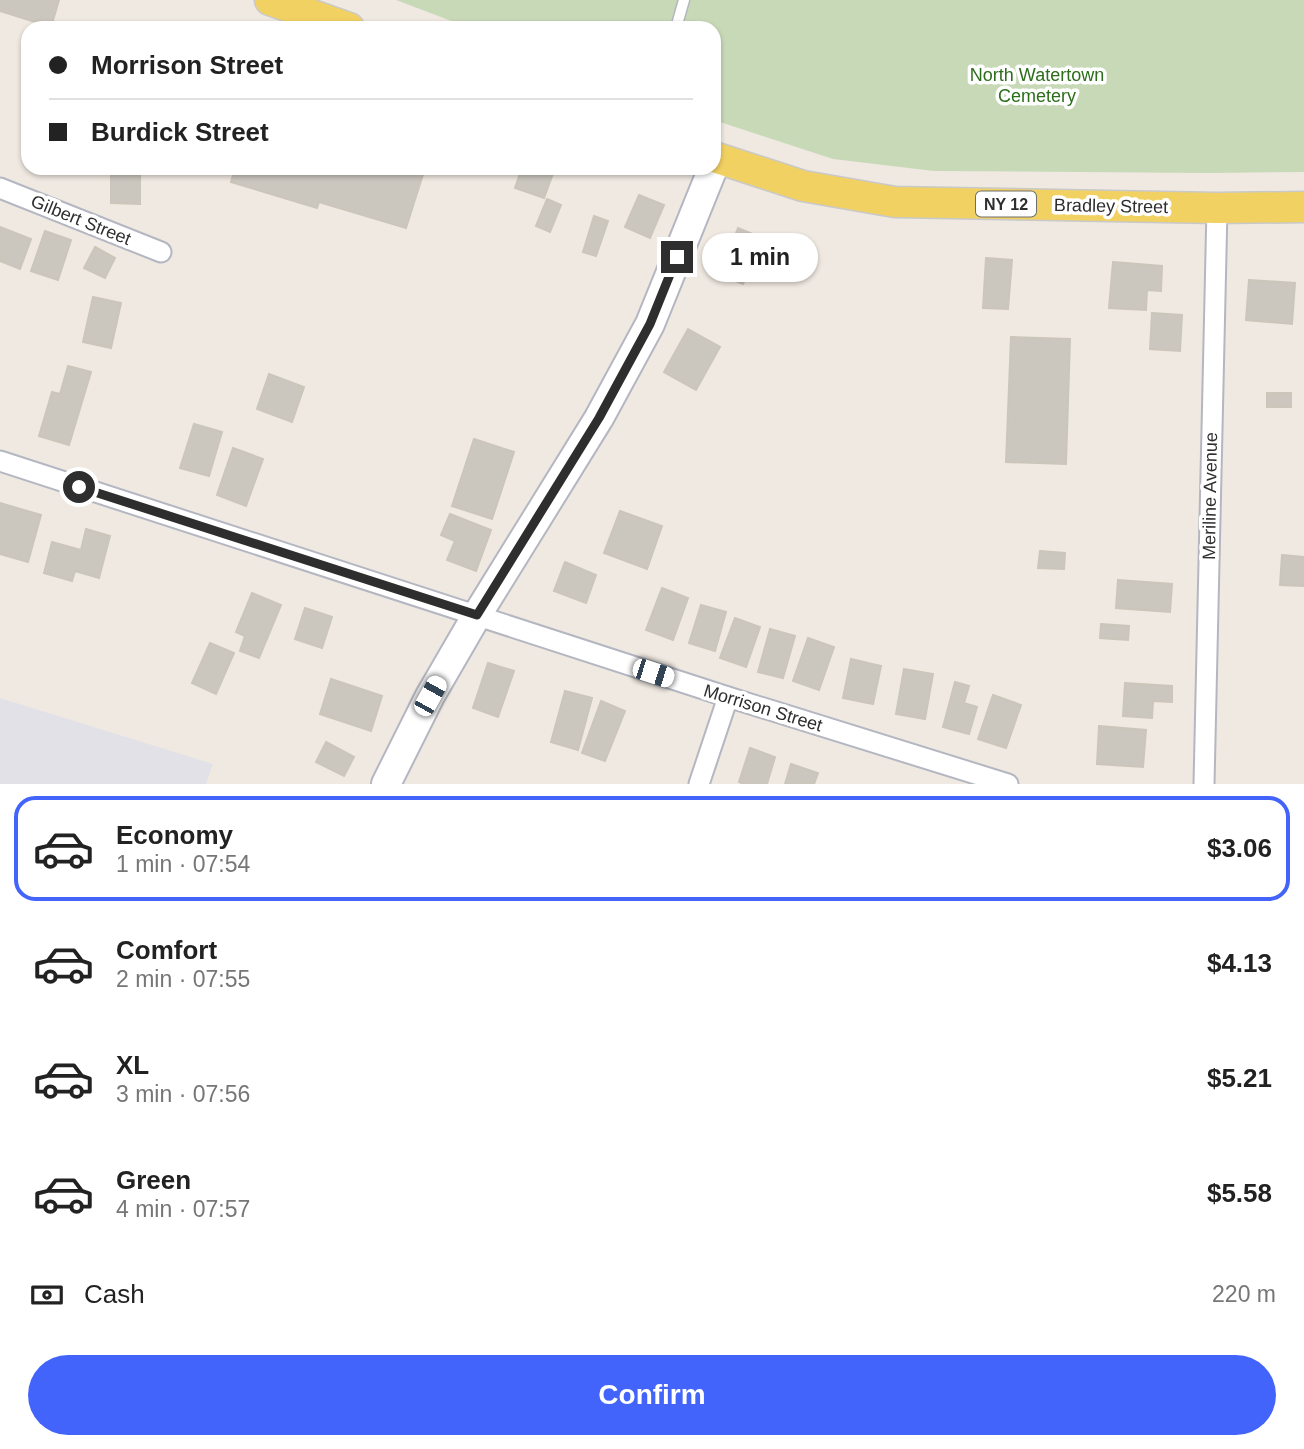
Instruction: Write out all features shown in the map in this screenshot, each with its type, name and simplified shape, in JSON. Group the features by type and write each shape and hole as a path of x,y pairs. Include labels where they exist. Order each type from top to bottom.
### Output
{"main road":[{"path":"270,0 329,21"},
{"name":"Bradley Street","path":"721,164 803,186 895,202 1304,207"}],"street":[{"path":"386,784 430,696 599,418 650,324 710,175"},
{"name":"Gilbert Street","path":"0,188 161,252"},
{"name":"Meriline Avenue","path":"1203,784 1217,208"},
{"name":"Morrison Street","path":"0,461 728,697 1008,784"},
{"path":"699,784 728,697"}],"lane":[{"path":"678,21 684,0"}],"shaded area":[{"path":"0,698 213,764 206,784 0,784"}],"green space":[{"name":"North Watertown Cemetery","path":"396,0 1304,0 1304,172 934,171 833,159 721,122 721,21 452,21"}],"building":[{"path":"0,0 59,0 53,21 32,21 0,11"},
{"path":"111,175 140,175 140,204 111,203"},
{"path":"233,175 423,175 406,228 319,202 317,208 231,182"},
{"path":"520,175 552,175 544,198 515,188"},
{"path":"639,195 664,205 650,238 625,227"},
{"path":"547,199 561,205 550,232 536,226"},
{"path":"594,216 608,221 596,256 583,252"},
{"path":"0,227 31,239 20,269 0,261"},
{"path":"738,228 762,238 743,284 720,275"},
{"path":"45,231 71,240 58,280 31,271"},
{"path":"95,247 115,258 105,278 84,268"},
{"path":"986,258 1012,260 1008,309 983,308"},
{"path":"1113,262 1162,266 1161,291 1147,290 1146,310 1109,308"},
{"path":"1249,280 1295,283 1292,324 1246,320"},
{"path":"93,297 121,303 111,348 83,342"},
{"path":"1152,313 1182,315 1180,351 1150,349"},
{"path":"688,329 720,347 696,390 664,372"},
{"path":"1011,337 1070,339 1066,464 1006,462"},
{"path":"68,366 91,372 69,445 39,436 52,392 60,394"},
{"path":"269,374 304,387 292,422 257,409"},
{"path":"1267,393 1291,393 1291,407 1267,407"},
{"path":"194,424 222,432 209,476 180,468"},
{"path":"474,439 514,452 492,519 452,506"},
{"path":"233,448 263,459 246,506 217,495"},
{"path":"0,503 41,515 28,562 0,554"},
{"path":"620,511 662,526 647,569 604,553"},
{"path":"450,514 491,530 476,571 447,560 455,541 441,535"},
{"path":"86,529 110,536 99,578 75,571 72,581 44,573 52,542 81,550"},
{"path":"1040,551 1065,553 1064,569 1038,568"},
{"path":"1282,555 1304,557 1304,586 1280,585"},
{"path":"565,562 596,575 586,603 554,591"},
{"path":"1118,580 1172,584 1170,612 1116,608"},
{"path":"662,588 688,598 673,640 646,630"},
{"path":"252,593 281,605 259,658 240,651 245,636 236,632"},
{"path":"701,605 726,612 715,651 689,643"},
{"path":"305,608 332,617 322,648 295,639"},
{"path":"735,618 760,627 746,667 720,658"},
{"path":"1101,624 1129,626 1128,640 1100,638"},
{"path":"770,629 795,636 783,678 758,672"},
{"path":"808,638 834,647 819,690 793,681"},
{"path":"210,643 234,653 216,694 192,683"},
{"path":"851,659 881,666 873,704 843,698"},
{"path":"488,663 514,671 498,717 473,708"},
{"path":"904,669 933,674 925,719 896,714"},
{"path":"331,679 382,696 371,731 320,714"},
{"path":"955,682 969,686 964,703 977,707 969,734 943,727"},
{"path":"1125,683 1172,686 1172,702 1153,701 1152,718 1123,716"},
{"path":"565,691 592,698 578,750 551,742"},
{"path":"993,695 1021,705 1006,748 978,739"},
{"path":"601,701 625,711 605,761 582,753"},
{"path":"1099,726 1146,730 1143,767 1097,764"},
{"path":"326,742 354,757 344,776 316,762"},
{"path":"750,748 775,757 767,784 739,782"},
{"path":"791,764 818,773 814,784 785,784"}],"route":[{"path":"79,487 477,615 599,418 650,324 677,257"}]}
